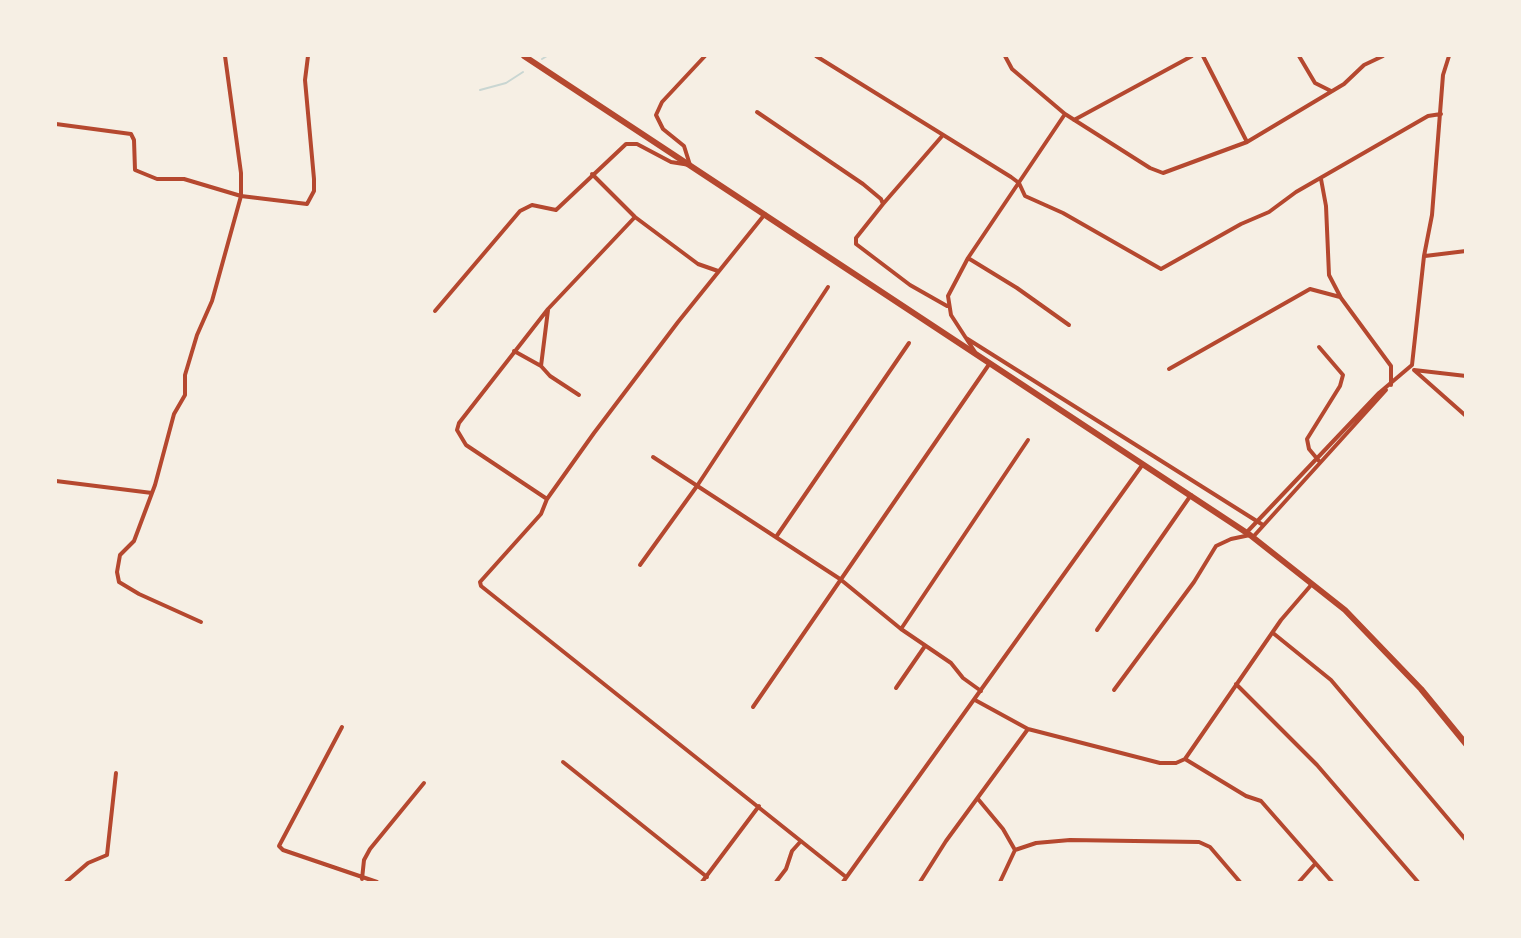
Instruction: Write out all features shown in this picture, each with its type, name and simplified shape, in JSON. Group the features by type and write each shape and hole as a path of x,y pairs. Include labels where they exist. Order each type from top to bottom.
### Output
{"main road":[{"path":"524,56 1250,535 1313,583 1371,636 1466,744"}],"street":[{"path":"201,622 143,596 117,578 120,555 134,540 152,493 174,414 185,394 185,375 197,335 212,301 241,196 241,173 225,56"},
{"path":"56,124 126,132 134,140 135,170 157,179 184,179 241,196 300,205 311,200 314,179 305,80 308,56"},
{"path":"435,311 525,206 556,210 592,174 631,142 671,162 690,165 684,146 663,129 656,115 662,102 705,56"},
{"path":"816,56 1019,183 1024,196 1074,219 1161,269 1241,224 1269,212 1296,192 1428,116 1441,114"},
{"path":"1005,56 1012,69 1065,114 1150,168 1163,173 1247,142 1349,81 1365,65 1383,56"},
{"path":"1074,120 1192,56"},
{"path":"1203,56 1247,142"},
{"path":"1299,56 1312,79 1320,87 1331,91"},
{"path":"1412,369 1424,256 1432,215 1443,75 1449,56"},
{"path":"1318,99 1320,87"},
{"path":"757,112 863,184 883,204"},
{"path":"947,306 952,285 968,258 1019,183 1032,159 1065,114"},
{"path":"942,135 856,238 856,244 910,285 947,306 976,353"},
{"path":"592,174 635,217 698,264 718,271"},
{"path":"1321,179 1325,196 1329,275 1341,298 1391,366 1391,385"},
{"path":"765,214 718,271 547,499 541,514 483,576 481,586 759,806 846,878"},
{"path":"547,499 466,445 457,430 459,423 548,309 635,217"},
{"path":"1424,256 1466,251"},
{"path":"968,258 1017,288 1069,326"},
{"path":"640,565 697,486 828,288"},
{"path":"1169,369 1310,289 1341,298"},
{"path":"541,366 548,309"},
{"path":"966,338 1263,525"},
{"path":"776,537 909,343"},
{"path":"1319,347 1343,375 1340,386 1307,439 1309,449 1319,461"},
{"path":"514,351 541,366 550,376 579,395"},
{"path":"753,707 990,362"},
{"path":"1412,369 1466,416"},
{"path":"1114,690 1194,582 1216,546 1231,539 1250,535 1263,525 1386,389 1412,369 1466,376"},
{"path":"901,629 1028,440"},
{"path":"653,457 840,579 901,629 951,663 963,678 981,691"},
{"path":"1250,535 1258,521 1319,461"},
{"path":"843,882 1144,463"},
{"path":"56,481 152,493"},
{"path":"1097,630 1191,495"},
{"path":"975,700 1028,729 1160,763 1176,763 1185,759 1294,603 1313,583"},
{"path":"1273,633 1330,680 1466,840"},
{"path":"896,688 926,646"},
{"path":"1236,684 1317,765 1418,882"},
{"path":"342,727 279,846 283,850 362,879 377,882"},
{"path":"920,882 946,841 1028,729"},
{"path":"1185,759 1246,796 1261,801 1332,882"},
{"path":"563,762 707,877"},
{"path":"66,882 88,863 107,855 116,773"},
{"path":"362,879 364,860 370,849 424,783"},
{"path":"978,799 1003,829 1015,850"},
{"path":"702,882 759,806"},
{"path":"1000,882 1015,850 1036,843 1070,840 1194,841 1210,847 1240,882"},
{"path":"776,882 786,869 792,850 801,841"},
{"path":"1299,882 1315,864"}],"waterway":[{"path":"542,59 547,56"},
{"path":"480,90 506,83 523,72"}]}
